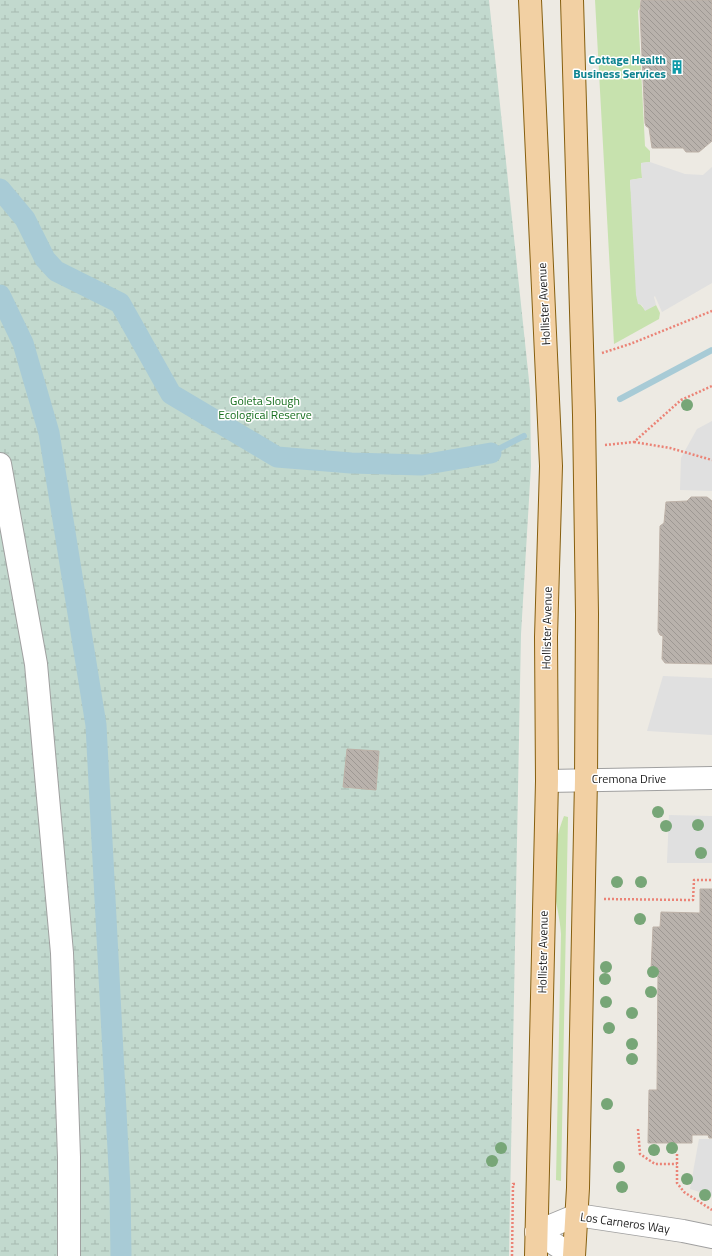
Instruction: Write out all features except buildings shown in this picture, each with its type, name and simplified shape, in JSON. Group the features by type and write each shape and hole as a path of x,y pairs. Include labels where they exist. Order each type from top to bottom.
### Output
{"main road":[{"name":"Hollister Avenue","path":"530,0 551,466 546,637 547,780 536,1256"},
{"path":"572,0 584,415 586,779 577,1215 573,1256"}],"street":[{"path":"0,464 36,664 59,922 69,1157 68,1256"},
{"name":"Cremona Drive","path":"547,780 712,778"},
{"name":"Los Carneros Way","path":"536,1232 577,1215 683,1231 712,1238"},
{"path":"536,1232 573,1256"}],"path":[{"path":"602,354 712,311"},
{"path":"634,442 681,400 712,386"},
{"path":"605,446 634,442 670,448 712,460"},
{"path":"600,899 693,900 694,880 712,880"},
{"path":"638,1130 640,1154 655,1164 677,1164"},
{"path":"677,1154 677,1183 684,1192 712,1210"},
{"path":"512,1256 513,1184 517,1184"}],"green space":[{"name":"Goleta Slough Ecological Reserve","path":"0,0 489,0 530,390 531,466 521,634 509,1256 0,1256"},
{"path":"595,0 640,0 640,7 638,11 645,146 650,151 650,162 641,163 642,178 630,180 640,304 645,310 656,305 660,313 659,319 614,344"},
{"path":"564,816 568,817 561,1181 556,1180 561,934 553,880 553,862 558,833"}],"shaded area":[{"path":"650,162 685,174 703,175 712,167 712,283 662,312 655,296 656,305 645,311 642,305 638,304 636,295 630,180 642,178 641,163"},
{"path":"712,421 712,491 680,490 681,458 697,429"},
{"path":"663,676 712,678 712,735 647,731"},
{"path":"669,815 712,816 712,863 667,863"},
{"path":"699,1139 712,1139 712,1196 690,1189"}],"waterway":[{"path":"0,189 25,219 45,259 56,271 120,303 171,394 277,457 351,463 422,465 491,453"},
{"path":"0,295 23,343 49,433 96,725 120,1188 121,1256"},
{"path":"620,399 712,350"},
{"path":"491,453 524,436"}],"place":[{"name":"Cottage Health Business Services","path":"677,67"}]}
